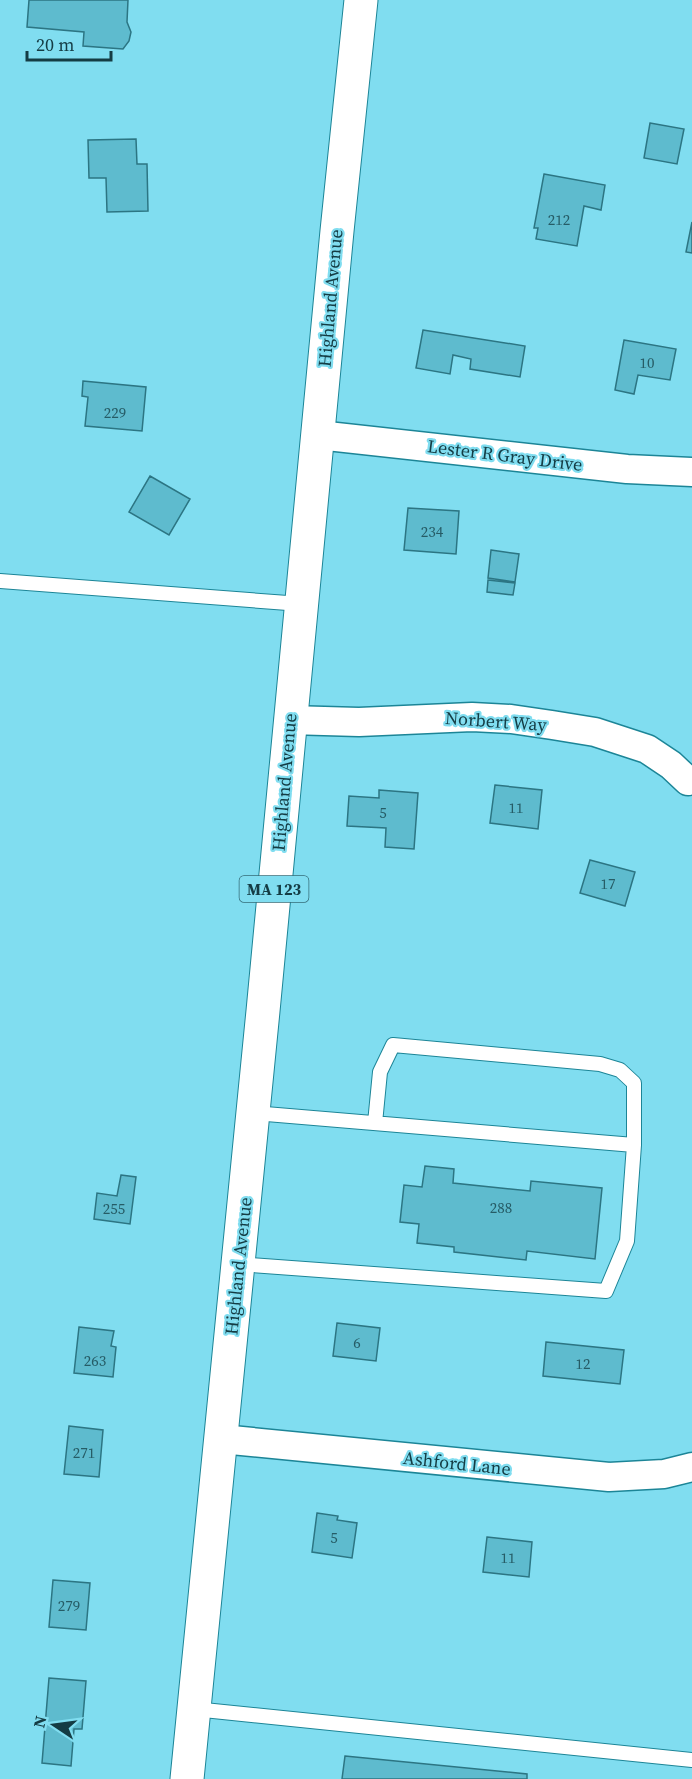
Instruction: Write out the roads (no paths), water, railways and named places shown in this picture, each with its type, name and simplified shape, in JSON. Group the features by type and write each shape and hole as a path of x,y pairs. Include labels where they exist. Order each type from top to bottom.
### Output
{"main road":[{"name":"Highland Avenue","path":"187,1779 361,0"}],"street":[{"name":"Lester R Gray Drive","path":"318,435 627,469 692,472"},
{"name":"Norbert Way","path":"289,720 359,722 472,717 511,719 595,732 648,749 690,778"},
{"name":"Ashford Lane","path":"221,1439 599,1476 639,1477 692,1467"}],"lane":[{"path":"0,581 301,603"},
{"path":"238,1264 606,1291 627,1241 634,1145 634,1083 620,1070 600,1064 393,1045 380,1072 375,1123"},
{"path":"253,1113 634,1145"},
{"path":"194,1709 692,1760"}]}
